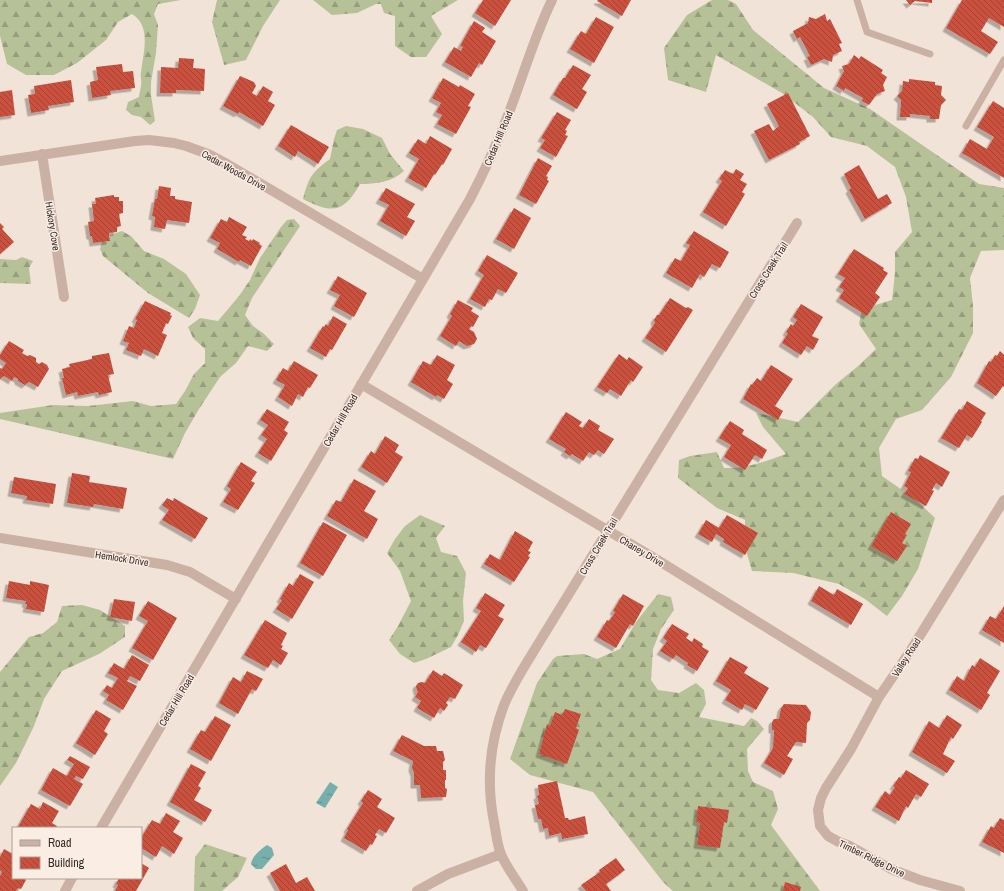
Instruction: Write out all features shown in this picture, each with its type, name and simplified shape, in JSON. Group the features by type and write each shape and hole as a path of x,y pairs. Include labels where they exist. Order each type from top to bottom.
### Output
{"street":[{"name":"Cedar Hill Road","path":"102,827 470,200 486,168 509,114 540,25 552,0"},
{"name":"Cedar Woods Drive","path":"0,161 135,141 162,141 186,146 208,154 228,165 423,279"},
{"name":"Hickory Cove","path":"42,154 64,297"},
{"name":"Cross Creek Trail","path":"523,891 501,854 491,805 489,778 492,752 504,705 520,674 797,223"},
{"name":"Chaney Drive","path":"361,384 674,570 879,697"},
{"name":"Valley Road","path":"819,818 818,810 823,793 879,697 911,650 1004,500"},
{"name":"Hemlock Drive","path":"0,538 167,565 190,572 236,599"},
{"name":"Timber Ridge Drive","path":"819,818 820,826 828,836 850,846 891,869 920,880 960,891"},
{"path":"417,891 448,874 501,854"},
{"path":"65,891 71,879"}],"lane":[{"path":"857,0 867,32 930,54"},
{"path":"966,126 1004,60"}],"green space":[{"path":"0,0 181,0 158,4 154,14 158,25 156,53 151,82 151,95 155,121 150,125 141,117 132,115 126,110 128,102 139,97 145,40 142,25 132,14 118,22 106,40 77,63 54,75 26,75 7,64 0,36"},
{"path":"217,0 280,0 263,26 246,60 224,65 212,22"},
{"path":"313,0 458,0 431,16 442,34 426,57 411,57 395,46 395,16 384,13 381,4 376,4 357,13 332,15"},
{"path":"712,0 728,0 736,4 753,30 824,88 870,109 979,184 1004,188 1004,250 981,251 970,278 973,306 973,333 951,377 922,410 896,419 879,448 882,476 915,499 935,518 918,569 902,596 887,616 865,599 839,584 793,573 752,571 745,547 745,520 717,508 678,478 679,460 690,456 717,452 724,468 732,468 756,464 786,454 763,427 756,413 798,422 836,384 876,349 859,324 862,309 892,300 895,273 895,252 912,232 906,197 895,167 867,146 831,137 813,117 782,93 716,55 706,92 668,80 664,48 687,15"},
{"path":"346,126 363,129 382,138 390,154 404,171 394,178 384,182 360,184 348,201 336,208 322,207 303,199 309,180 319,168 330,159 337,130"},
{"path":"294,219 300,226 252,298 245,315 253,326 274,344 267,351 248,346 236,363 220,377 185,433 173,459 0,419 0,413 53,405 88,406 133,401 151,406 176,404 194,374 205,363 205,349 193,338 188,327 200,318 218,321 250,280 260,258 281,227 287,220"},
{"path":"122,231 131,236 144,251 164,259 186,274 200,295 195,309 189,318 148,293 103,256 100,249 102,242 110,241 110,235"},
{"path":"22,257 33,261 29,268 31,284 0,283 0,259 16,260"},
{"path":"420,515 445,526 436,538 441,552 457,556 466,573 463,601 464,621 458,635 451,647 414,663 400,654 389,640 411,601 400,571 387,553 405,526"},
{"path":"658,594 671,597 674,610 661,629 653,649 651,680 658,690 679,693 696,683 704,690 706,704 699,717 744,726 751,718 757,721 764,729 747,749 748,771 753,782 773,791 778,809 771,825 820,891 673,891 663,882 593,792 530,775 510,759 537,683 553,659 557,656 584,654 597,659 620,649 636,622"},
{"path":"82,605 100,610 125,626 125,637 99,654 62,671 44,699 34,726 16,763 0,786 0,672 29,637 43,633 57,622 62,606"},
{"path":"205,844 247,858 238,877 222,891 194,891 195,857"}],"water":[{"path":"330,782 338,787 325,808 316,803"},
{"path":"267,845 272,848 274,855 262,869 256,869 251,864 253,858"}],"building":[{"path":"483,0 511,0 495,26 475,13"},
{"path":"631,0 622,16 597,1"},
{"path":"906,0 932,0 932,3 915,1 910,5"},
{"path":"962,0 1004,0 1004,27 989,18 981,31 998,42 990,54 946,28"},
{"path":"825,14 827,21 830,19 842,43 839,44 842,51 833,55 832,62 824,59 811,65 807,57 810,56 800,37 797,39 793,31 808,23 809,17 816,19"},
{"path":"596,17 614,27 594,63 570,49 581,31 586,34"},
{"path":"474,21 485,28 482,32 496,41 482,65 479,63 471,77 445,62 454,47 461,51 463,47 460,46"},
{"path":"854,55 859,59 861,56 883,70 881,73 887,77 883,85 885,91 877,94 869,105 862,101 863,98 845,88 844,91 836,86 844,71 842,66 849,64"},
{"path":"179,58 194,59 193,68 205,69 204,91 176,90 176,93 160,93 161,67 178,68"},
{"path":"122,64 123,72 133,71 135,88 110,91 111,95 92,98 90,82 98,80 96,67"},
{"path":"573,65 591,75 582,89 587,92 577,109 553,95"},
{"path":"240,76 254,82 256,86 252,93 257,96 263,86 273,92 268,101 275,105 263,126 239,112 238,114 223,106"},
{"path":"443,78 459,87 460,85 475,94 468,106 471,107 456,134 437,124 442,115 436,112 441,103 432,98"},
{"path":"909,79 935,82 935,85 942,86 941,95 946,100 941,105 939,119 930,119 930,116 910,114 910,117 900,117 901,100 897,96 902,91 903,81 909,82"},
{"path":"71,80 74,102 48,106 49,110 31,113 28,95 35,94 34,86"},
{"path":"12,90 15,115 0,117 0,92"},
{"path":"788,93 810,136 799,142 800,144 769,160 754,131 769,124 773,131 779,126 767,104"},
{"path":"993,101 1004,108 1004,178 962,153 970,139 987,149 994,137 977,127"},
{"path":"557,112 571,120 565,130 567,131 565,135 568,136 556,157 540,148 545,140 541,138"},
{"path":"291,125 329,147 318,164 298,151 295,157 278,146"},
{"path":"430,136 452,149 443,165 442,164 435,175 434,174 426,188 408,178 419,159 409,153 418,139 426,144"},
{"path":"538,158 552,166 546,176 548,177 547,180 549,181 536,204 519,195"},
{"path":"859,165 878,199 887,194 892,203 865,219 849,190 851,188 844,174"},
{"path":"736,169 744,174 740,180 747,184 742,192 745,194 726,226 703,212 722,181 719,179 725,170 733,174"},
{"path":"159,186 171,188 170,196 175,196 175,199 192,202 189,223 167,220 165,229 154,227 155,217 152,216"},
{"path":"386,188 415,204 407,217 415,221 406,236 380,221 389,205 379,200"},
{"path":"114,195 114,197 119,197 119,201 123,201 123,213 119,214 121,226 117,227 117,232 109,233 110,241 93,243 92,236 90,236 88,222 94,221 92,204 96,204 95,198"},
{"path":"514,208 531,218 514,249 496,239"},
{"path":"229,217 247,227 242,235 247,237 245,239 249,241 250,239 252,241 253,239 262,246 251,266 240,260 239,262 217,249 220,243 210,238 221,219 227,222"},
{"path":"0,223 4,227 2,229 14,242 0,254"},
{"path":"694,231 729,252 720,268 712,264 704,277 700,274 692,288 666,273 675,258 681,261 690,245 686,243"},
{"path":"854,249 884,268 883,270 888,273 875,293 880,297 867,316 839,298 844,290 839,287 845,278 838,274"},
{"path":"487,255 518,273 506,293 498,289 492,300 489,299 485,307 470,299 484,275 478,271"},
{"path":"338,276 367,293 354,317 334,306 340,295 330,290"},
{"path":"670,298 686,308 688,307 693,310 666,352 645,338 655,323 654,320 657,315 659,315"},
{"path":"458,300 473,308 471,311 479,316 473,327 471,326 469,329 474,332 477,339 474,344 467,346 459,341 456,346 440,336 452,316 450,314"},
{"path":"145,301 171,313 170,315 172,316 168,324 166,323 162,333 167,335 158,356 144,349 141,356 126,350 129,343 123,341 129,326 134,328 137,320 135,319"},
{"path":"801,304 823,317 812,336 819,339 813,350 807,346 801,355 782,343 791,324 793,326 797,320 793,317"},
{"path":"333,316 347,324 332,350 330,349 326,357 310,348 323,326 324,327 326,324 328,326"},
{"path":"9,341 24,350 22,353 36,358 36,362 39,364 42,362 47,365 49,369 38,387 29,382 25,385 14,377 12,381 4,376 0,379 0,368 2,369 6,363 0,359 0,355"},
{"path":"1000,351 1004,355 1004,387 1003,386 996,396 977,383 989,361 991,362 995,355 997,356"},
{"path":"109,353 114,374 108,375 112,392 99,395 98,392 78,396 77,392 66,395 62,378 64,378 62,369 70,367 69,364 92,359 92,356"},
{"path":"619,354 627,360 629,357 643,367 633,382 631,380 621,396 610,389 607,393 597,387"},
{"path":"437,355 455,365 447,380 453,384 444,399 437,395 436,397 411,382 423,361 431,365"},
{"path":"294,361 318,375 310,388 308,387 303,397 298,394 292,406 278,397 285,385 276,380 283,368 288,371"},
{"path":"771,365 793,379 775,406 783,411 778,420 743,399 751,384 752,385 757,378 761,381"},
{"path":"967,401 986,413 972,438 967,435 959,448 941,438 959,409 962,410"},
{"path":"267,409 289,422 284,430 288,433 271,461 258,453 267,439 261,435 268,425 260,420"},
{"path":"566,412 582,422 579,426 583,428 589,419 600,426 598,430 614,439 604,454 598,450 594,455 589,452 583,461 572,454 570,456 564,452 566,449 549,439"},
{"path":"730,421 744,430 742,434 767,450 762,459 755,455 745,470 724,457 731,445 719,438"},
{"path":"385,436 399,445 395,452 403,457 387,483 361,467 371,451 375,454"},
{"path":"920,455 950,472 942,487 936,483 932,490 934,491 926,506 904,494 908,488 904,486 911,472 908,471 915,458 918,459"},
{"path":"241,462 257,472 251,481 255,483 238,510 223,502 231,489 227,486"},
{"path":"72,473 90,476 89,482 127,488 123,509 94,504 93,507 67,503"},
{"path":"14,477 56,484 53,504 26,500 27,496 11,493"},
{"path":"354,479 376,491 364,511 378,519 367,539 327,516 336,500 341,502"},
{"path":"167,498 173,501 174,498 208,518 195,539 162,520 169,510 162,505"},
{"path":"891,512 911,524 902,543 907,546 897,561 871,546"},
{"path":"727,515 758,533 745,555 723,542 724,539 716,534 712,542 698,534 706,520 719,528"},
{"path":"323,522 347,535 323,576 300,563"},
{"path":"515,531 533,542 528,551 531,552 528,556 530,557 514,582 484,564 490,554 500,560"},
{"path":"300,574 314,582 292,619 276,609 282,600 280,599 289,583 293,586"},
{"path":"9,581 30,585 30,581 49,585 44,612 26,609 26,601 6,598"},
{"path":"819,586 834,595 837,589 863,604 851,625 811,601"},
{"path":"485,593 505,605 498,616 504,619 486,648 480,645 476,652 461,642 481,611 476,608"},
{"path":"623,594 644,606 633,626 630,624 616,648 597,637 607,620 609,621 614,614 615,612 613,611"},
{"path":"114,599 135,602 132,621 110,617"},
{"path":"148,601 177,618 153,660 132,648 148,621 139,616"},
{"path":"1004,606 1004,643 982,630 990,616 996,619"},
{"path":"265,620 287,633 281,645 283,646 281,649 288,653 281,665 273,660 268,668 244,655"},
{"path":"672,624 689,634 686,638 692,642 694,638 703,644 702,647 709,651 697,671 687,665 688,663 676,655 673,659 660,651 667,641 663,638"},
{"path":"132,655 149,665 140,681 130,676 127,681 137,686 123,710 106,700 109,695 103,691 107,685 112,688 118,678 108,673 114,663 124,669"},
{"path":"730,657 748,667 744,673 769,688 756,710 745,704 742,710 725,700 731,690 716,681"},
{"path":"980,658 1000,671 987,693 990,695 981,710 949,690 957,676 964,681 972,665 975,667"},
{"path":"433,670 442,676 444,673 463,685 455,699 450,697 446,703 448,705 444,711 440,708 434,718 417,708 421,701 415,697 418,692 416,686 418,683 425,683"},
{"path":"247,671 263,679 256,691 252,689 238,714 219,703 233,677 241,682"},
{"path":"784,704 806,705 811,712 810,720 807,723 806,743 796,742 787,756 793,759 784,775 764,763 773,748 774,730 772,730 772,722 774,719 779,719 781,708"},
{"path":"565,709 581,714 576,728 579,730 567,764 539,754 547,724 550,726 555,712 562,715"},
{"path":"96,710 111,719 104,731 108,734 95,755 76,743"},
{"path":"947,715 962,725 953,739 951,737 943,754 955,761 947,773 912,752 929,721 939,728"},
{"path":"215,716 231,725 211,761 190,749 201,730 205,732"},
{"path":"402,735 424,746 436,746 437,751 443,751 445,760 443,762 443,770 446,770 446,797 421,798 420,785 414,785 414,773 412,768 413,761 393,751"},
{"path":"70,756 90,767 83,779 76,776 74,779 83,784 70,806 41,790 53,768 67,776 74,764 67,760"},
{"path":"191,764 206,772 198,786 201,788 194,800 212,810 205,822 170,802"},
{"path":"906,770 929,784 921,797 916,794 908,808 906,806 899,821 875,807 885,791 890,795 895,787 893,786"},
{"path":"557,781 565,818 568,818 569,820 585,816 588,834 562,839 561,833 549,836 548,828 543,829 541,819 538,819 535,805 539,804 537,796 539,795 538,785"},
{"path":"368,790 382,799 377,807 395,818 386,833 379,829 375,835 377,836 372,845 370,844 366,851 344,838 348,830 347,829 363,803 361,801"},
{"path":"43,802 59,811 52,823 56,827 18,827 31,804 40,809"},
{"path":"698,806 729,810 727,823 724,822 720,848 697,845 700,823 696,822"},
{"path":"166,813 180,821 173,832 183,838 174,854 162,846 156,857 142,849 142,836 152,820 160,824"},
{"path":"1000,818 1004,820 1004,853 982,842 991,826 994,828"},
{"path":"4,849 12,853 12,879 26,880 21,889 18,888 16,891 0,891 0,876 2,872 0,870 0,857"},
{"path":"616,858 625,870 606,884 611,891 586,891 581,885 600,872 599,870"},
{"path":"142,864 149,868 136,891 115,891 118,885 116,884 118,879 142,879"},
{"path":"286,864 296,883 307,877 315,891 280,891 270,873"},
{"path":"785,882 801,887 800,891 783,891"}]}
